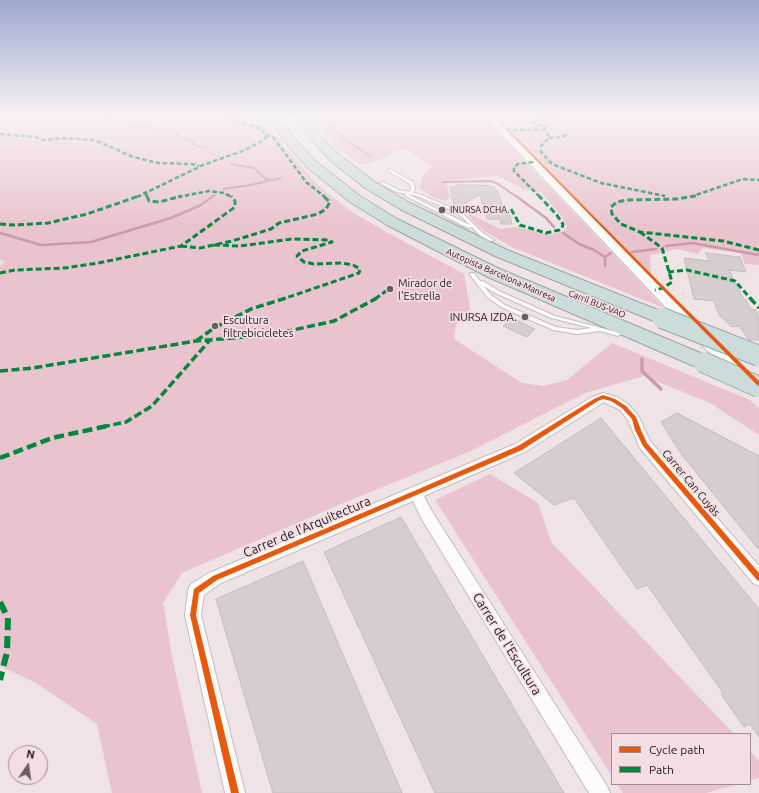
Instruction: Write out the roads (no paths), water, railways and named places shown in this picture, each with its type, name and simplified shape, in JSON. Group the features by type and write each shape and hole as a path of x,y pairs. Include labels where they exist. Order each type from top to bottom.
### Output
{"highway":[{"name":"Autopista Barcelona-Manresa","path":"301,154 327,178 355,199 392,222 431,243 534,291 707,367"},
{"name":"Carril BUS-VAO","path":"316,154 333,170 360,190 410,221 506,266 759,371"},
{"name":"Autopista Barcelona-Manresa","path":"331,154 350,171 405,206 501,253 605,296 759,356"},
{"path":"338,154 382,183"},
{"path":"487,237 605,296"},
{"path":"431,243 447,257 476,278"},
{"path":"609,331 673,358 707,367 759,388"}],"main road":[{"path":"525,154 759,396"}],"street":[{"name":"Carrer de l'Arquitectura","path":"235,793 193,615 196,591 215,578 520,448 596,400 603,397 613,400"},
{"name":"Carrer Can Cuyàs","path":"613,400 634,418 645,444 759,578"},
{"name":"Carrer de l'Escultura","path":"416,493 430,520 600,793"}],"lane":[{"path":"390,170 412,184 413,188 411,194"},
{"path":"382,183 461,221 487,237"},
{"path":"398,191 425,198 454,210 487,237"},
{"path":"476,278 489,296 503,306 555,329 577,332 609,331"},
{"path":"476,278 497,292 553,317 609,331"}],"waterway":[{"path":"231,164 254,168 266,179 269,179"},
{"path":"223,189 251,185 281,178"},
{"path":"444,182 491,181 517,197"},
{"path":"0,233 41,245 91,242 171,218 201,205 213,196"},
{"path":"516,196 546,218 554,227"},
{"path":"563,233 579,244 594,250 605,257"},
{"path":"666,246 692,243 759,255"},
{"path":"632,252 656,249"},
{"path":"605,257 611,253"},
{"path":"605,257 605,266"},
{"path":"642,359 642,371 661,389"}],"place":[{"name":"INURSA DCHA.","path":"442,210"},
{"name":"Mirador de l'Estrella","path":"390,289"},
{"name":"INURSA IZDA.","path":"525,317"},
{"name":"Escultura filtrebicicletes","path":"215,326"}]}
